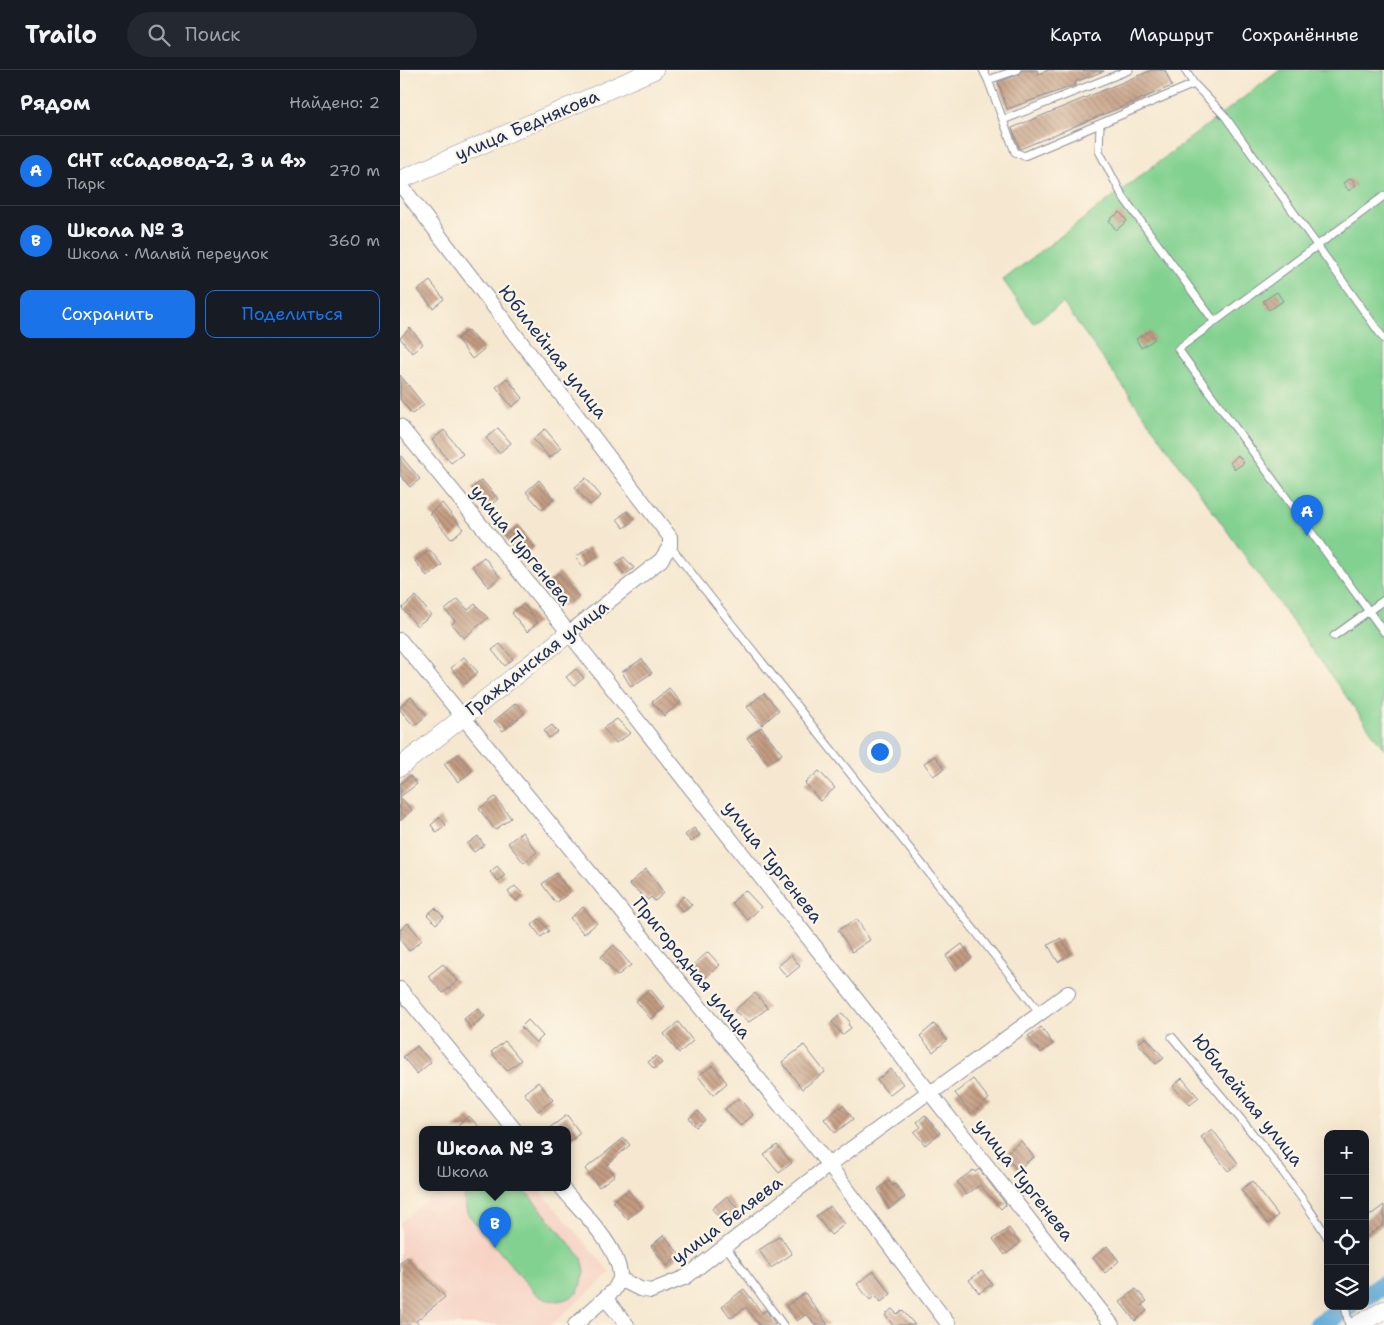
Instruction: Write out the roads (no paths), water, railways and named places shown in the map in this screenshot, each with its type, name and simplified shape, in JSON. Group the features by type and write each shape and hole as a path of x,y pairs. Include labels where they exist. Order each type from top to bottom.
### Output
{"street":[{"name":"улица Беднякова","path":"400,180 626,79 654,70"},
{"name":"Юбилейная улица","path":"400,184 666,530 670,537 670,546"},
{"name":"улица Тургенева","path":"400,426 569,633 930,1090 1112,1325"},
{"name":"Гражданская улица","path":"400,768 661,560 670,546"},
{"name":"Пригородная улица","path":"400,640 829,1165 949,1325"},
{"path":"400,988 512,1126"},
{"name":"улица Беляева","path":"620,1279 640,1289 651,1291 686,1277 829,1165 930,1090 938,1088 1068,992"},
{"path":"564,1191 614,1252 619,1264 620,1279 614,1290 575,1325"},
{"path":"605,1298 627,1325"},
{"path":"1357,1325 1384,1310"}],"lane":[{"path":"983,70 1014,152 1024,156 1194,84"},
{"path":"988,80 1017,70"},
{"path":"1003,120 1129,70"},
{"path":"1184,70 1194,84 1224,115 1384,339"},
{"path":"1100,125 1099,151 1123,197 1214,321"},
{"path":"1384,196 1316,244 1178,349 1384,632"},
{"path":"670,546 1040,1013"},
{"path":"1334,636 1384,600"},
{"name":"Юбилейная улица","path":"1172,1037 1276,1162 1306,1202 1324,1231"},
{"path":"726,1247 784,1325"},
{"path":"1346,1310 1349,1325"}],"waterway":[{"path":"1369,1294 1384,1285"},
{"path":"1319,1325 1343,1310"}],"place":[{"name":"СНТ «Садовод-2, 3 и 4»","path":"1307,536"},
{"name":"Школа № 3","path":"495,1248"}]}
